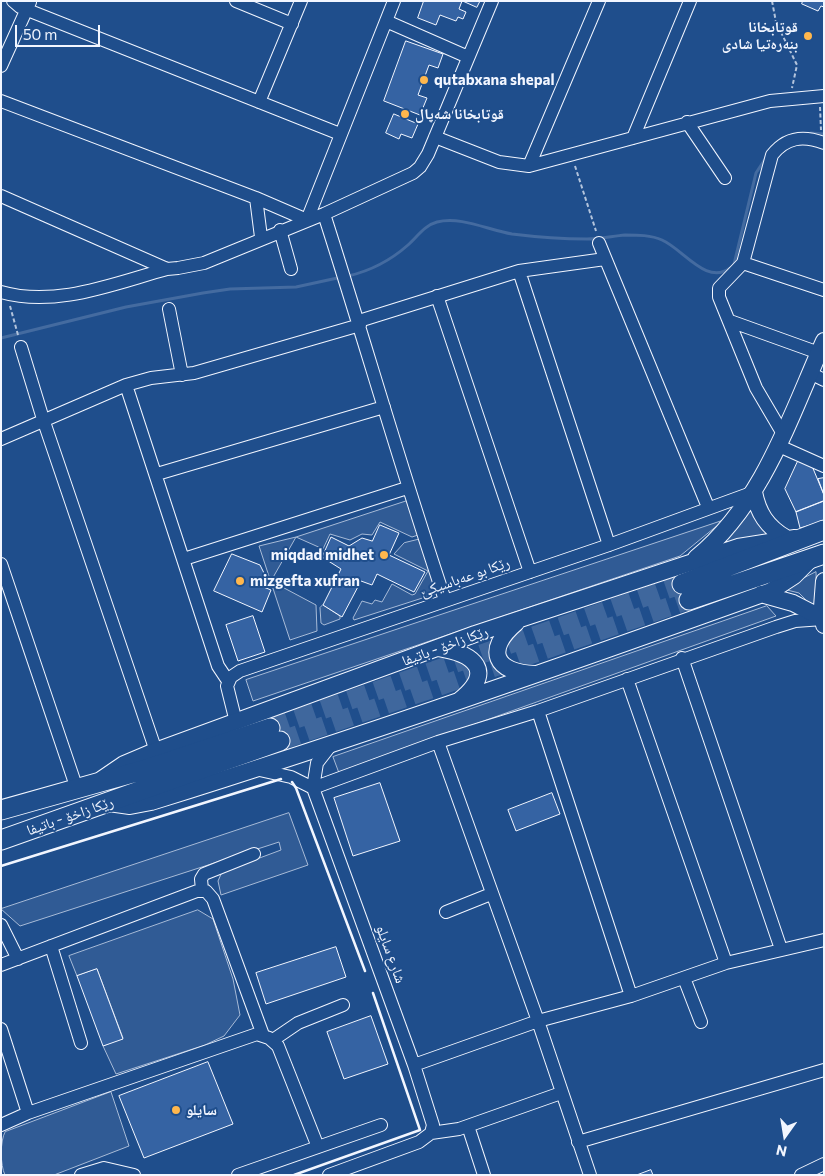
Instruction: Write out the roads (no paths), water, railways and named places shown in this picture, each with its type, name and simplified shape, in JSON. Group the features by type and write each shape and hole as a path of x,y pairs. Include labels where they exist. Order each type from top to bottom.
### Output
{"highway":[{"name":"رێکا زاخۆ - باتیفا","path":"686,583 794,538 824,530"},
{"name":"رێکا زاخۆ - باتیفا","path":"686,583 818,556"},
{"name":"رێکا زاخۆ - باتیفا","path":"1,810 186,757 275,735 109,803 1,840"}],"main road":[{"path":"686,583 715,540 754,492 817,377 821,347"},
{"path":"754,492 763,518 777,533 794,538"},
{"path":"109,803 130,806 141,805 332,745 539,674 761,594 784,584 818,556"},
{"path":"761,594 793,603 823,620 824,581"},
{"name":"رێکا زاخۆ - باتیفا","path":"97,783 124,764 156,751 520,620 686,583"},
{"path":"520,620 498,641 499,659 508,669 516,672 539,674"},
{"path":"439,648 468,655 476,666 477,679 469,692 458,702"}],"street":[{"path":"13,1 20,7 29,5 340,134"},
{"path":"236,1 292,24"},
{"path":"259,102 301,1"},
{"path":"307,220 394,1"},
{"path":"1,292 40,297 71,294 168,269 204,263 261,237 324,214 413,173 425,161 492,1"},
{"path":"528,166 600,1"},
{"path":"633,138 690,1"},
{"path":"1,66 29,5"},
{"path":"386,22 468,57"},
{"path":"435,137 504,163 528,166 688,122 790,97 821,96"},
{"path":"1,101 256,198 307,220"},
{"path":"688,122 725,178"},
{"path":"822,142 808,138 797,138 779,147 772,155 743,263 719,288 720,297 756,388 781,440 824,466"},
{"path":"1,196 168,269"},
{"path":"256,198 261,237"},
{"path":"324,214 359,323 407,488 445,600"},
{"path":"280,230 291,269"},
{"path":"600,243 708,507"},
{"path":"1,439 43,419 126,385 151,378 182,376 359,323 437,296 519,271 605,259"},
{"path":"743,263 824,290"},
{"path":"519,271 609,545"},
{"path":"437,296 530,572"},
{"path":"169,308 182,376"},
{"path":"730,320 821,347"},
{"path":"20,343 43,419 156,751"},
{"path":"126,385 157,474 218,666 228,681 227,691 236,722"},
{"path":"157,474 384,407"},
{"path":"184,559 407,488"},
{"name":"رێكا بو عه‌باسيكێ","path":"228,681 240,671 609,545 708,507 754,492"},
{"path":"1,564 77,789"},
{"path":"255,769 291,778 313,788 438,742 538,711 682,658 781,625 823,620"},
{"path":"682,658 780,949"},
{"path":"627,679 726,963"},
{"path":"538,711 631,996"},
{"path":"438,742 538,1021 590,1175"},
{"name":"شارع سايلو","path":"332,745 317,763 313,788 432,1117 430,1133"},
{"path":"202,890 201,879 204,874 254,854"},
{"path":"1,965 202,890 209,892 214,899 268,1037 278,1046 318,1147"},
{"path":"446,912 491,894"},
{"path":"1,925 18,959"},
{"path":"414,1065 538,1021 631,996 726,963 824,940"},
{"path":"50,946 81,1043"},
{"path":"684,978 701,1022"},
{"path":"1,1125 28,1112 250,1035 268,1037 343,1005"},
{"path":"1,1029 28,1112"},
{"path":"578,1142 824,1070"},
{"path":"329,1175 420,1142 430,1133 450,1131 468,1126 561,1093"},
{"path":"238,1175 382,1125"},
{"path":"468,1126 484,1175"},
{"path":"801,1175 824,1164"},
{"path":"81,1175 104,1168 134,1175"}],"waterway":[{"path":"811,133 824,134"},
{"path":"734,264 756,173 767,156"},
{"path":"348,276 372,268 387,260 408,245 429,226 437,222 446,221 465,222 512,234 540,237 597,239 625,235 649,236 662,240 704,269 721,272 730,268"},
{"path":"1,338 126,307 203,293 230,289 296,287 342,277"}],"tunnel":[{"path":"270,728 682,584"},
{"path":"280,741 689,600"}],"place":[{"name":"قوتابخانا بنەرەتیا شادی","path":"808,36"},
{"name":"qutabxana shepal","path":"424,80"},
{"name":"قوتابخانا شەپال","path":"405,114"},
{"name":"miqdad midhet","path":"384,555"},
{"name":"mizgefta xufran","path":"240,581"},
{"name":"سايلو","path":"176,1110"}]}
